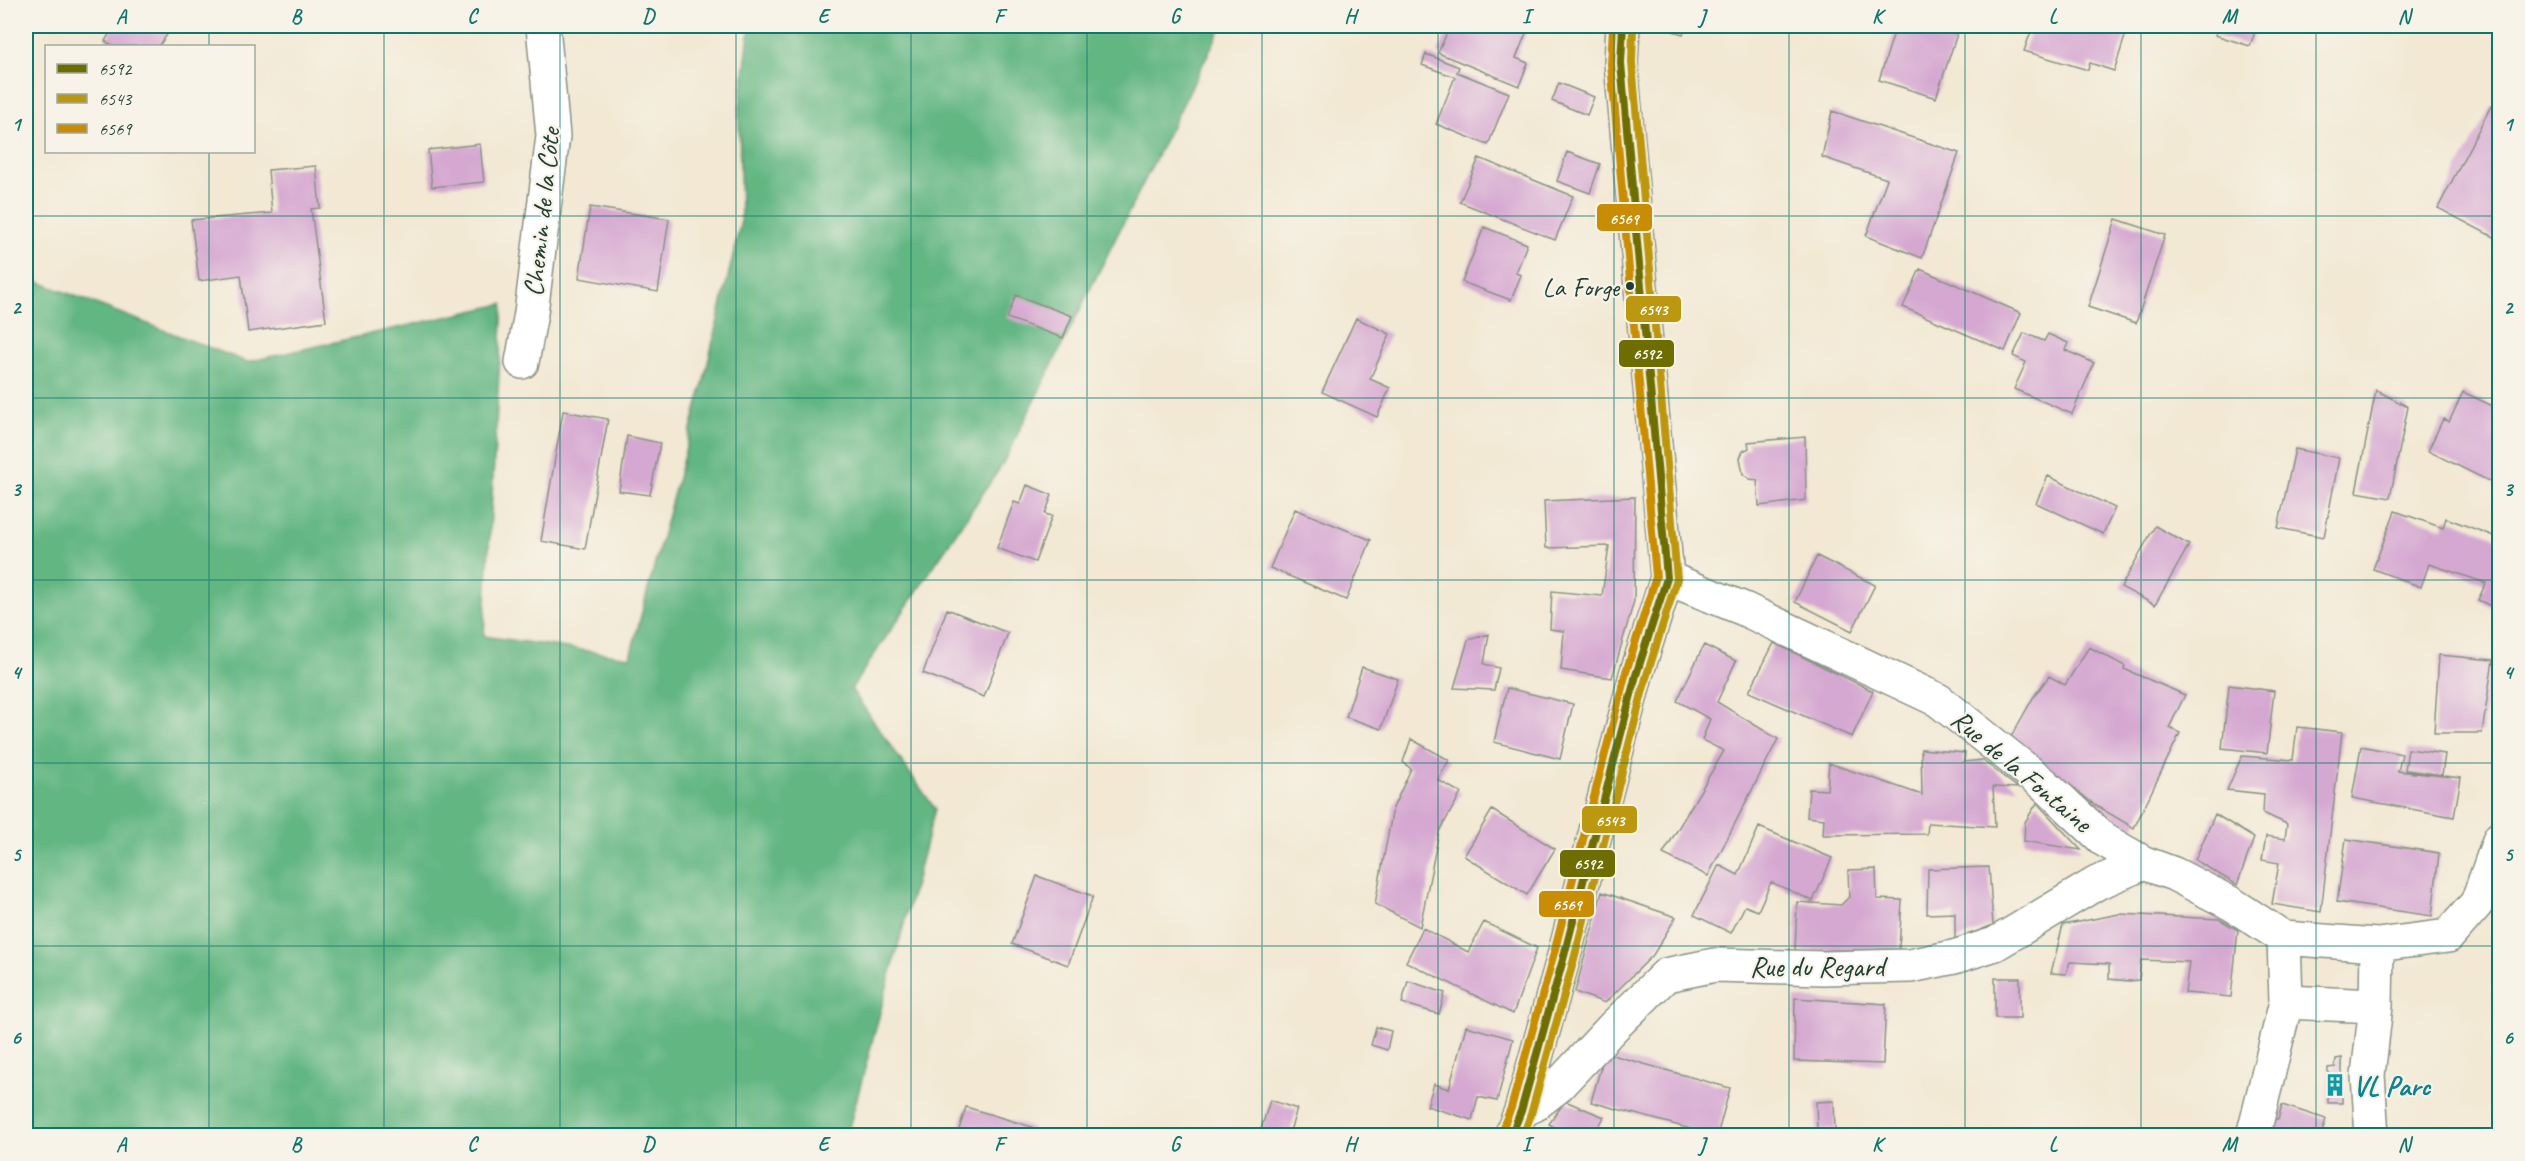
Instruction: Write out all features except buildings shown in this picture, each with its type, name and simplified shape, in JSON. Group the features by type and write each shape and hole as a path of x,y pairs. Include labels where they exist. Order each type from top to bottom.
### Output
{"street":[{"name":"Chemin de la Côte","path":"522,362 531,313 553,136 543,26"},
{"path":"1516,1123 1564,956 1636,675 1667,578 1621,63 1623,26"},
{"name":"Rue de la Fontaine","path":"1667,578 1744,609 1938,700 2044,784 2103,840 2144,863 2174,874 2232,904 2284,938 2377,945 2448,936 2477,903 2499,838"},
{"name":"Rue du Regard","path":"1516,1123 1556,1088 1666,975 1715,965 1823,968 1910,966 1954,957 1995,944 2097,884 2144,863"},
{"path":"2253,1136 2286,1002 2284,938"},
{"path":"2372,1136 2368,1075 2376,1006 2377,945"},
{"path":"2286,1002 2376,1006"}],"green space":[{"path":"750,26 1222,26 1002,465 851,689 935,809 847,1135 26,1135 26,277 247,362 503,304 484,636 630,657 703,384 741,221 739,113"}],"transit line":[{"name":"6569","path":"1501,1132 1511,1108 1554,953 1626,672 1656,577 1611,64 1613,26"},
{"name":"6592","path":"1511,1136 1521,1111 1564,956 1636,675 1667,578 1621,63 1623,26"},
{"name":"6543","path":"1523,1136 1574,959 1646,678 1677,579 1632,63 1633,27"}],"place":[{"name":"La Forge","path":"1630,286"},
{"name":"VL Parc","path":"2335,1085"}]}
